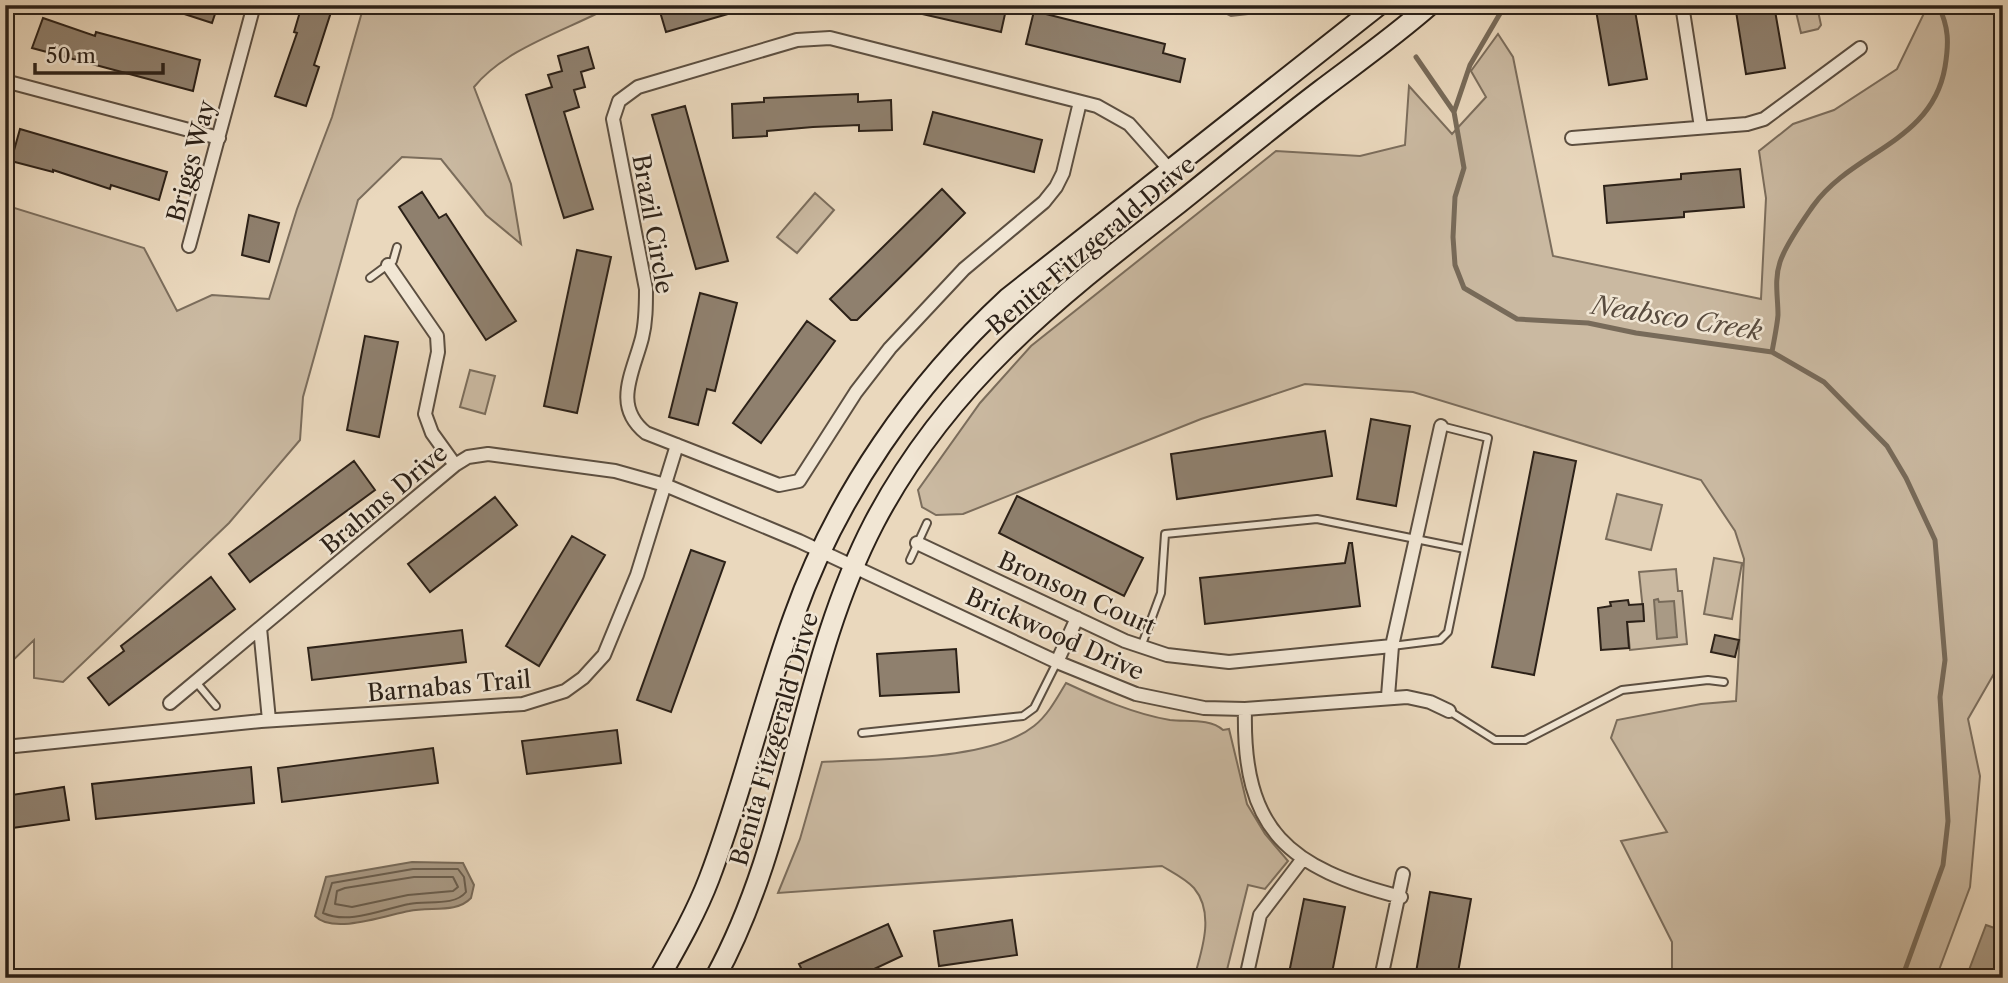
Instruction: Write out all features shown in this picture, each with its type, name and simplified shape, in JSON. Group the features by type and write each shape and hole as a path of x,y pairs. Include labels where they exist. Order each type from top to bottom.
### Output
{"main road":[{"name":"Benita Fitzgerald Drive","path":"659,978 708,881 770,684 794,614 821,551 882,445 912,401 966,337 1067,248 1379,5"},
{"name":"Benita Fitzgerald Drive","path":"715,978 762,873 817,671 855,566 900,477 932,430 968,387 1027,325 1430,5"}],"street":[{"name":"Briggs Way","path":"189,246 254,5"},
{"path":"1682,5 1701,127"},
{"name":"Brazil Circle","path":"1080,102 1063,173 1056,187 1044,202 964,269 905,331 856,392 799,481 779,485 646,433 636,425 625,402 646,318 646,289 613,127 615,110 628,92 797,40 821,38 929,62 1097,106 1129,124 1169,169"},
{"path":"1573,138 1747,124 1770,117 1860,48"},
{"path":"5,81 219,138"},
{"path":"388,265 437,337 438,352 425,414 432,433 455,465"},
{"path":"1388,696 1392,646 1441,426"},
{"name":"Barnabas Trail","path":"5,747 269,720 523,704 565,691 583,678 604,655 638,575 677,444"},
{"name":"Brahms Drive","path":"170,703 455,465 472,456 501,454 615,471 665,485 821,551"},
{"name":"Bronson Court","path":"917,543 1141,647 1198,660 1229,662 1392,646"},
{"name":"Brickwood Drive","path":"821,551 1057,662 1136,694 1204,708 1245,709 1388,696 1430,702 1449,711"},
{"path":"1057,662 1077,618"},
{"path":"260,628 269,720"},
{"path":"1245,709 1247,764 1254,791 1273,830 1302,860 1341,881 1401,897"},
{"path":"1245,978 1260,915 1302,860"},
{"path":"1381,978 1404,874"}],"lane":[{"path":"370,278 388,265 394,258 397,247"},
{"path":"1392,646 1434,642 1446,637 1488,438 1441,426"},
{"path":"1141,647 1161,593 1165,534 1317,519 1465,549"},
{"path":"910,560 927,523"},
{"path":"862,733 1023,716 1034,708 1057,662"},
{"path":"1449,711 1492,738 1507,742 1533,738 1622,690 1707,680 1724,682"},
{"path":"196,682 216,706"}],"shaded area":[{"path":"364,5 604,5 598,13 515,53 486,74 474,87 511,184 521,244 486,215 441,159 402,157 358,200 303,397 300,440 229,523 63,682 34,678 34,640 5,668 5,205 144,248 177,311 212,295 269,299 297,209 332,117"},
{"path":"1209,5 1324,5 1231,16"},
{"path":"1928,5 2003,5 2003,658 1968,719 1980,776 1970,887 1936,978 1672,978 1672,942 1621,841 1667,832 1611,738 1617,720 1701,704 1736,701 1744,559 1735,531 1701,480 1413,392 1305,384 1201,419 963,514 936,515 922,507 918,490 980,403 1031,346 1276,151 1360,156 1405,145 1409,86 1452,134 1486,97 1471,71 1498,34 1513,57 1553,256 1761,299 1766,198 1759,151 1793,124 1834,110 1897,69"},
{"path":"1817,6 1821,25 1818,29 1801,33 1795,8"},
{"path":"815,193 834,210 797,253 777,237"},
{"path":"470,370 495,376 485,414 460,407"},
{"path":"1617,494 1662,505 1651,550 1606,539"},
{"path":"1714,558 1742,563 1732,619 1704,614"},
{"path":"1676,569 1678,591 1682,591 1687,644 1630,650 1627,622 1644,620 1639,572"},
{"path":"1066,683 1143,714 1170,720 1205,722 1223,730 1229,729 1247,804 1265,834 1288,861 1265,889 1248,885 1225,978 1194,978 1205,932 1204,909 1194,888 1162,866 778,893 800,839 822,762 932,756 990,746 1014,738 1039,722"}],"water":[{"path":"1658,599 1659,602 1674,601 1677,637 1657,639 1654,600"},
{"path":"412,862 463,863 474,885 471,898 450,908 417,910 347,924 334,924 315,916 326,877"},
{"path":"1986,925 2003,931 2003,978 1966,978"}],"building":[{"path":"167,5 218,5 212,23 166,8"},
{"path":"302,5 332,9 314,65 319,67 306,106 275,96 297,33 294,32"},
{"path":"658,5 744,5 745,9 666,32"},
{"path":"910,5 1007,5 1001,32 909,11"},
{"path":"1634,5 1647,79 1609,85 1596,10"},
{"path":"1735,5 1774,5 1785,68 1746,74"},
{"path":"1034,11 1165,44 1163,53 1185,59 1180,82 1026,44"},
{"path":"43,18 95,36 96,32 200,60 193,91 32,48"},
{"path":"588,47 594,68 581,72 585,87 574,90 579,107 564,112 593,209 564,218 526,95 552,87 548,75 562,71 558,56"},
{"path":"858,94 858,102 891,100 892,130 859,131 859,125 813,127 767,131 767,136 733,138 732,104 764,102 764,98"},
{"path":"685,106 728,261 696,269 652,115"},
{"path":"933,112 1042,140 1034,172 924,144"},
{"path":"20,129 167,172 159,200 111,185 110,189 53,170 11,161"},
{"path":"1740,169 1744,207 1684,212 1684,217 1607,223 1604,186 1681,179 1681,174"},
{"path":"942,189 965,213 857,320 851,320 830,299"},
{"path":"422,192 439,218 446,214 516,321 486,340 399,207"},
{"path":"249,215 279,223 269,262 242,255"},
{"path":"577,250 611,257 577,413 544,406"},
{"path":"700,293 737,303 715,391 707,389 698,425 669,417"},
{"path":"807,321 835,341 761,443 733,423"},
{"path":"365,336 398,342 379,437 347,430"},
{"path":"1371,419 1410,426 1396,506 1357,499"},
{"path":"1325,431 1332,476 1177,499 1171,454"},
{"path":"1534,452 1576,461 1534,675 1492,667"},
{"path":"354,461 375,490 250,582 229,554"},
{"path":"1017,496 1143,558 1124,596 999,533"},
{"path":"495,497 517,525 430,592 408,564"},
{"path":"572,536 605,555 539,666 506,646"},
{"path":"1349,543 1352,543 1360,606 1205,624 1200,578 1345,563"},
{"path":"691,550 725,562 671,712 637,700"},
{"path":"211,577 235,609 109,705 88,678 124,651 121,646"},
{"path":"1628,600 1629,605 1643,604 1644,621 1627,622 1629,648 1601,650 1598,608 1611,606 1610,602"},
{"path":"462,630 466,662 312,680 308,648"},
{"path":"1715,635 1739,640 1735,657 1711,652"},
{"path":"956,649 959,692 880,696 877,654"},
{"path":"617,730 621,763 527,774 522,741"},
{"path":"433,748 438,783 282,802 278,768"},
{"path":"251,767 254,803 96,819 92,784"},
{"path":"64,787 69,820 5,829 5,796"},
{"path":"1430,892 1471,899 1457,978 1415,978"},
{"path":"1304,899 1345,907 1331,978 1288,978"},
{"path":"1012,920 1017,955 939,966 934,931"},
{"path":"888,924 902,956 855,978 806,978 799,964"}],"waterway":[{"path":"1454,112 1470,65 1505,5"},
{"path":"1772,352 1778,315 1778,269 1795,233 1829,187 1908,130 1924,113 1937,93 1945,67 1947,43 1946,28 1938,5"},
{"name":"Neabsco Creek","path":"1416,57 1454,112 1464,168 1455,197 1453,237 1455,265 1464,288 1517,319 1588,323 1636,333 1772,352 1824,382 1887,446 1906,478 1935,540 1945,660 1940,697 1948,821 1943,865 1902,978"}]}
